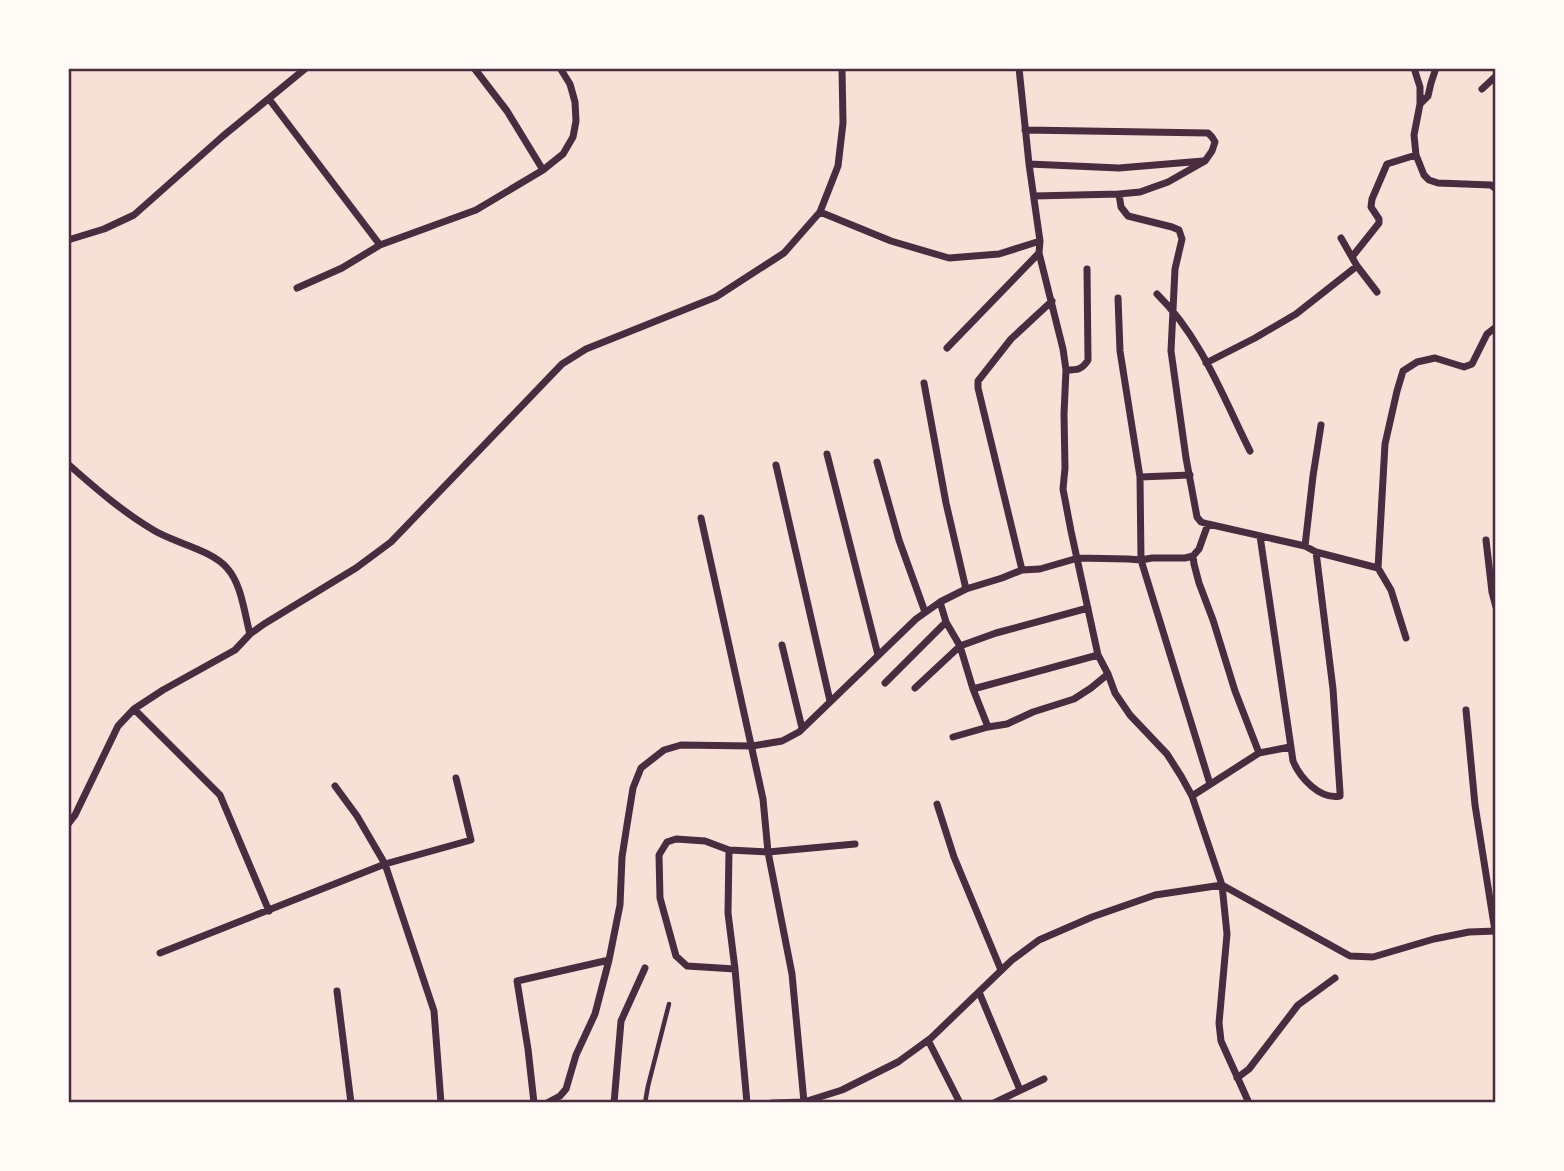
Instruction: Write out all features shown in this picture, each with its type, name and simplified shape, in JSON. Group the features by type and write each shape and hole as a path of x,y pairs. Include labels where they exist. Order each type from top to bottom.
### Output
{"street":[{"path":"68,240 104,229 134,215 223,136 306,68"},
{"path":"474,68 507,111 543,170"},
{"path":"297,288 342,268 380,246 476,210 543,170 563,154 573,137 576,121 575,102 570,85 560,68"},
{"path":"68,824 75,815 118,726 134,709 235,650 264,624 356,568 390,542 562,364 586,349 716,297 784,253 820,212 838,166 843,122 842,68"},
{"path":"1019,68 1040,253 1066,370 1063,489 1098,654 1115,693 1130,715 1167,754 1192,796 1222,885 1227,934 1219,1023 1221,1041 1249,1103"},
{"path":"1414,68 1420,87 1420,104 1414,135 1416,155 1424,175 1438,183 1491,186 1496,189"},
{"path":"1420,104 1428,96 1436,68"},
{"path":"1482,89 1496,76"},
{"path":"269,99 380,246"},
{"path":"1025,130 1208,133 1215,142 1205,161 1168,182 1140,192 1034,196"},
{"path":"1352,257 1379,223 1371,207 1387,164 1416,155"},
{"path":"1029,164 1119,168 1205,161"},
{"path":"1119,194 1121,207 1128,216 1179,230 1182,239 1175,270 1171,351 1197,517 1208,524 1378,568"},
{"path":"820,212 891,241 949,258 999,254 1040,241"},
{"path":"1341,238 1357,266 1377,292"},
{"path":"947,348 1040,253"},
{"path":"1206,363 1296,314 1357,266"},
{"path":"1066,370 1080,370 1088,360 1087,270"},
{"path":"1157,294 1174,310 1206,363 1250,451"},
{"path":"1118,298 1119,351 1140,477 1141,561 1210,784"},
{"path":"1022,570 978,381 1010,339 1052,301"},
{"path":"1406,638 1391,590 1378,568 1385,444 1403,371 1417,362 1435,358 1468,367 1476,359 1487,334 1496,327"},
{"path":"924,383 946,503 966,589"},
{"path":"1305,547 1321,425"},
{"path":"827,454 878,655"},
{"path":"877,462 899,540 925,612"},
{"path":"68,464 155,531 218,559 229,570 239,589 250,634"},
{"path":"776,465 830,701"},
{"path":"1140,477 1190,475"},
{"path":"701,517 763,799 768,852 792,974 804,1102"},
{"path":"547,1103 566,1089 576,1055 594,1014 620,905 622,857 633,788 641,768 664,750 681,745 752,746 791,737 925,612 940,601 966,589 1022,570 1040,569 1078,558 1141,561 1193,556 1199,549 1208,524"},
{"path":"1260,536 1293,761 1303,777 1322,794 1336,797 1340,796 1333,690 1316,552"},
{"path":"1486,540 1496,607"},
{"path":"1193,556 1199,583 1235,691 1259,753"},
{"path":"940,601 946,622 960,646 988,727"},
{"path":"915,688 960,646 996,633 1088,608"},
{"path":"885,683 946,622"},
{"path":"782,645 802,728"},
{"path":"973,689 1098,654"},
{"path":"953,737 1007,723 1074,699 1108,674"},
{"path":"134,709 220,795 269,911"},
{"path":"772,1103 804,1102 842,1090 898,1062 928,1040 1012,960 1039,940 1092,917 1155,895 1222,885 1350,956 1374,957 1434,939 1468,932 1495,931 1475,805 1466,710"},
{"path":"1192,796 1259,753 1290,747"},
{"path":"160,953 385,864 471,839 456,778"},
{"path":"335,786 357,816 385,864 434,1011 441,1103"},
{"path":"937,804 954,857 1001,971"},
{"path":"735,970 687,966 676,956 660,898 659,855 667,842 676,839 705,841 729,850 768,852 855,844"},
{"path":"729,850 728,913 747,1103"},
{"path":"534,1103 517,981 609,960"},
{"path":"614,1103 621,1021 645,968"},
{"path":"1237,1078 1249,1069 1297,1005 1335,978"},
{"path":"337,991 351,1103"},
{"path":"979,992 1020,1090"},
{"path":"928,1040 960,1103"},
{"path":"994,1103 1044,1079"}],"lane":[{"path":"645,1103 669,1004"}]}
